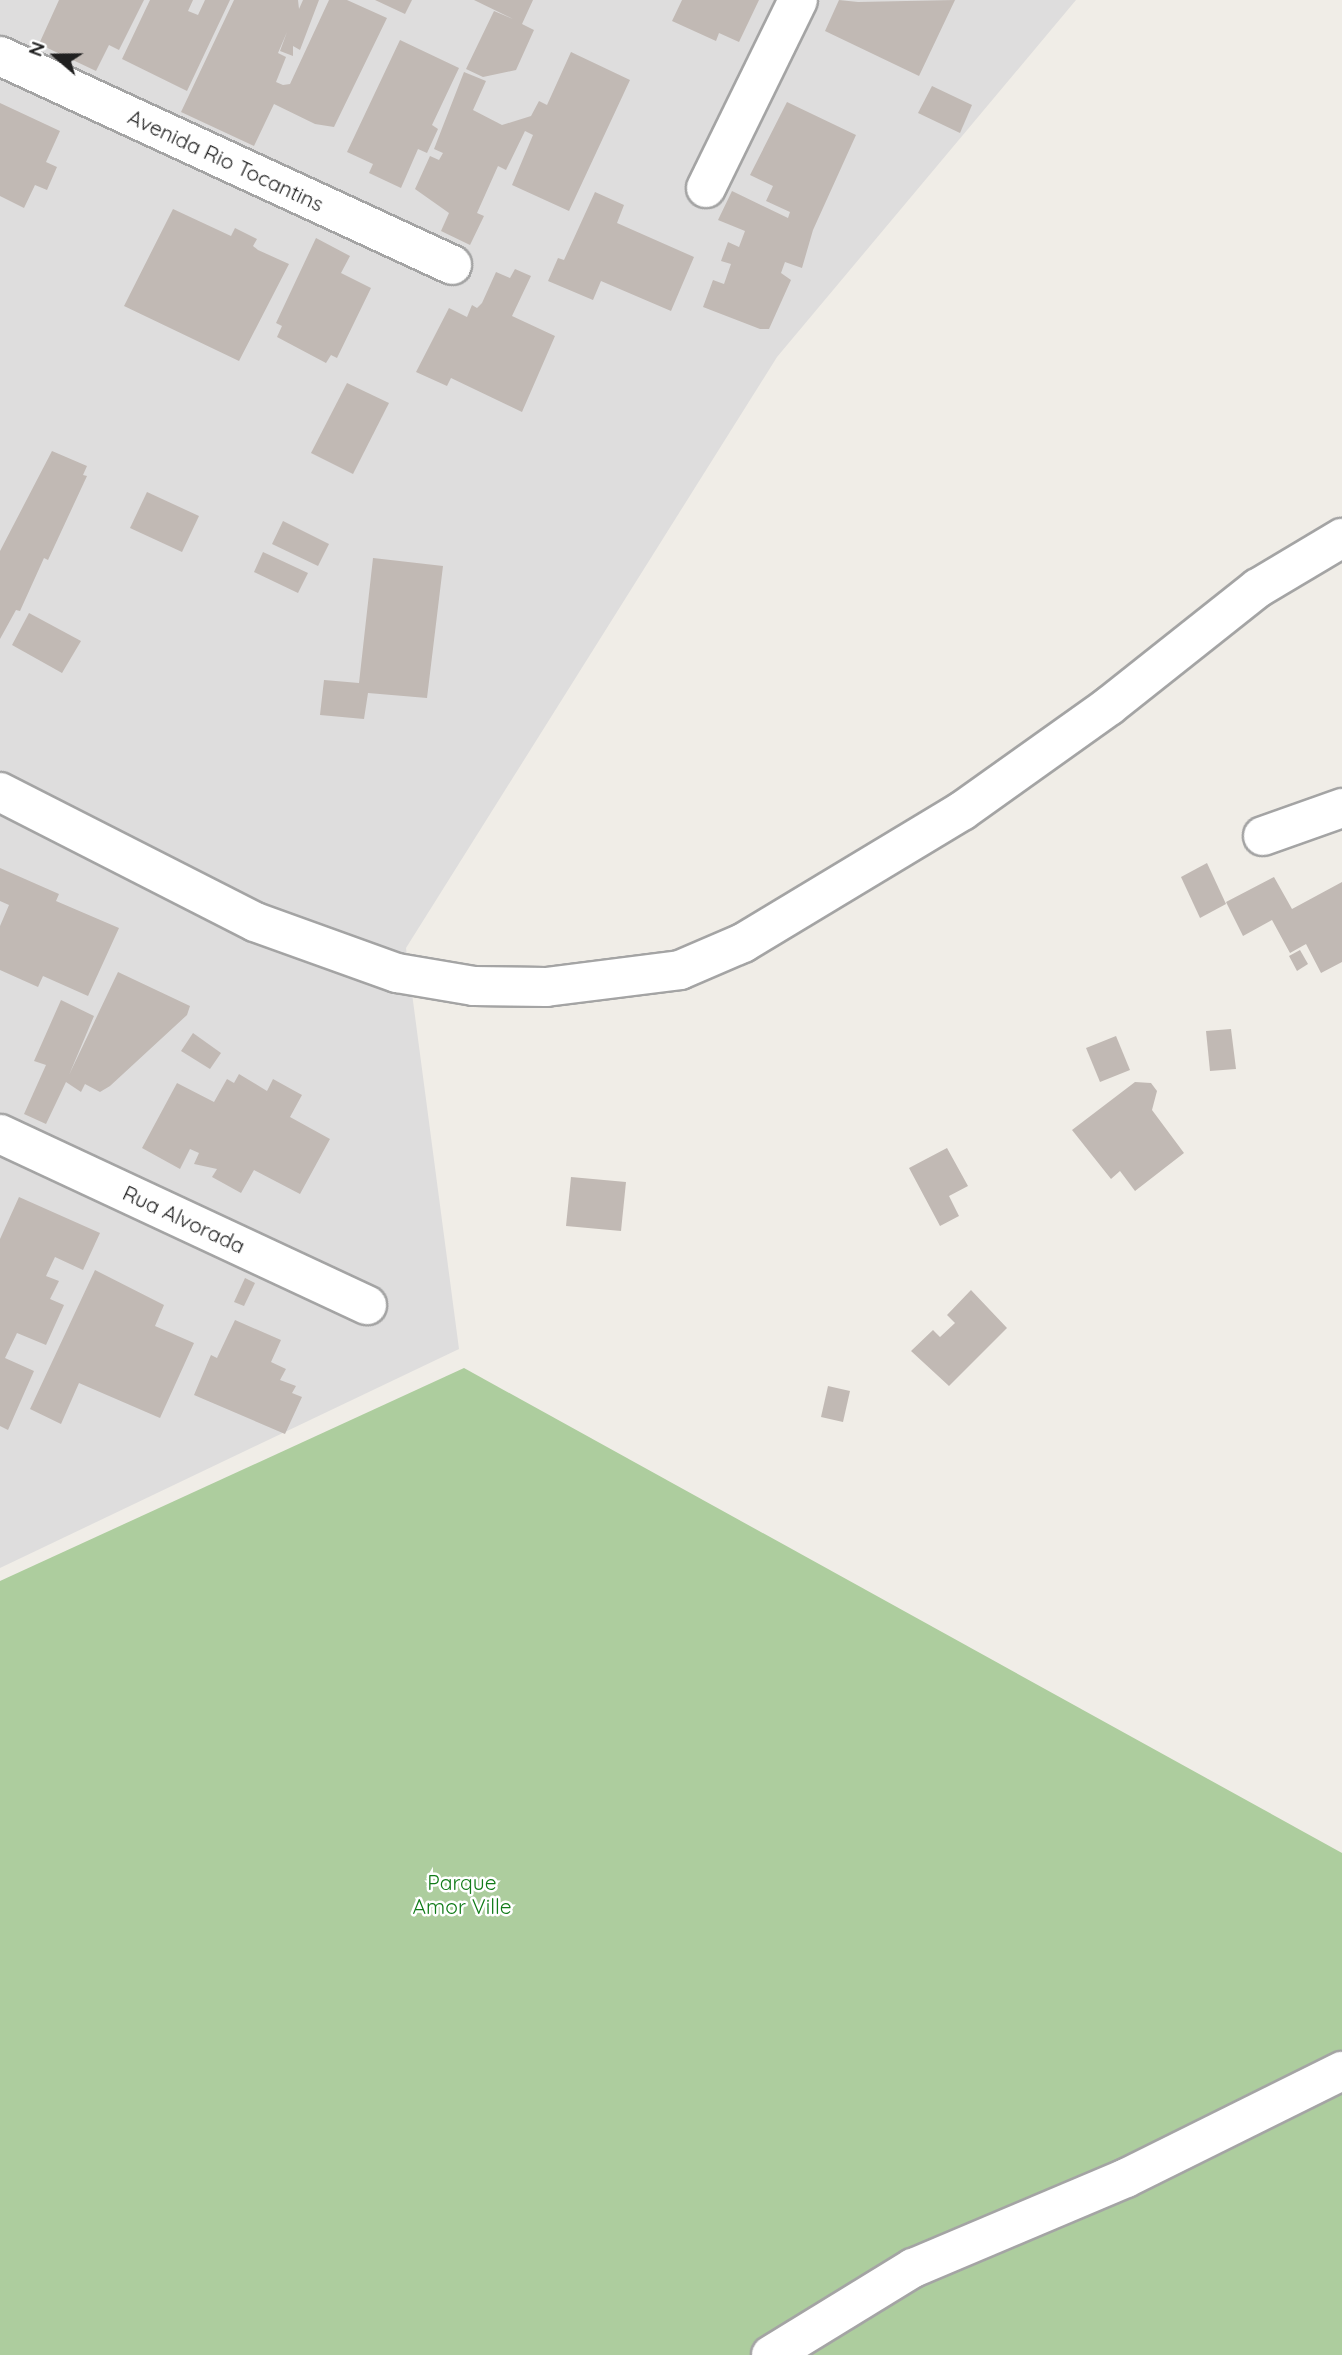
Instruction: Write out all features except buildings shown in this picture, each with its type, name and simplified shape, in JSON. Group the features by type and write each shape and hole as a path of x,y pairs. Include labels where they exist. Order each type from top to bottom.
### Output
{"street":[{"path":"706,188 798,0"},
{"name":"Avenida Rio Tocantins","path":"0,56 452,265"},
{"path":"0,792 256,922 397,974 474,986 546,987 680,970 743,943 962,811 1109,706 1258,589 1342,538"},
{"path":"1302,564 1342,562"},
{"path":"1263,836 1342,808"},
{"name":"Rua Alvorada","path":"0,1134 368,1305"},
{"path":"771,2355 913,2268 1126,2178 1342,2071"}],"shaded area":[{"path":"0,0 1076,0 777,357 406,948 459,1349 0,1568"}],"green space":[{"name":"Parque Amor Ville","path":"464,1368 1342,1853 1342,2355 0,2355 0,1581"}]}
